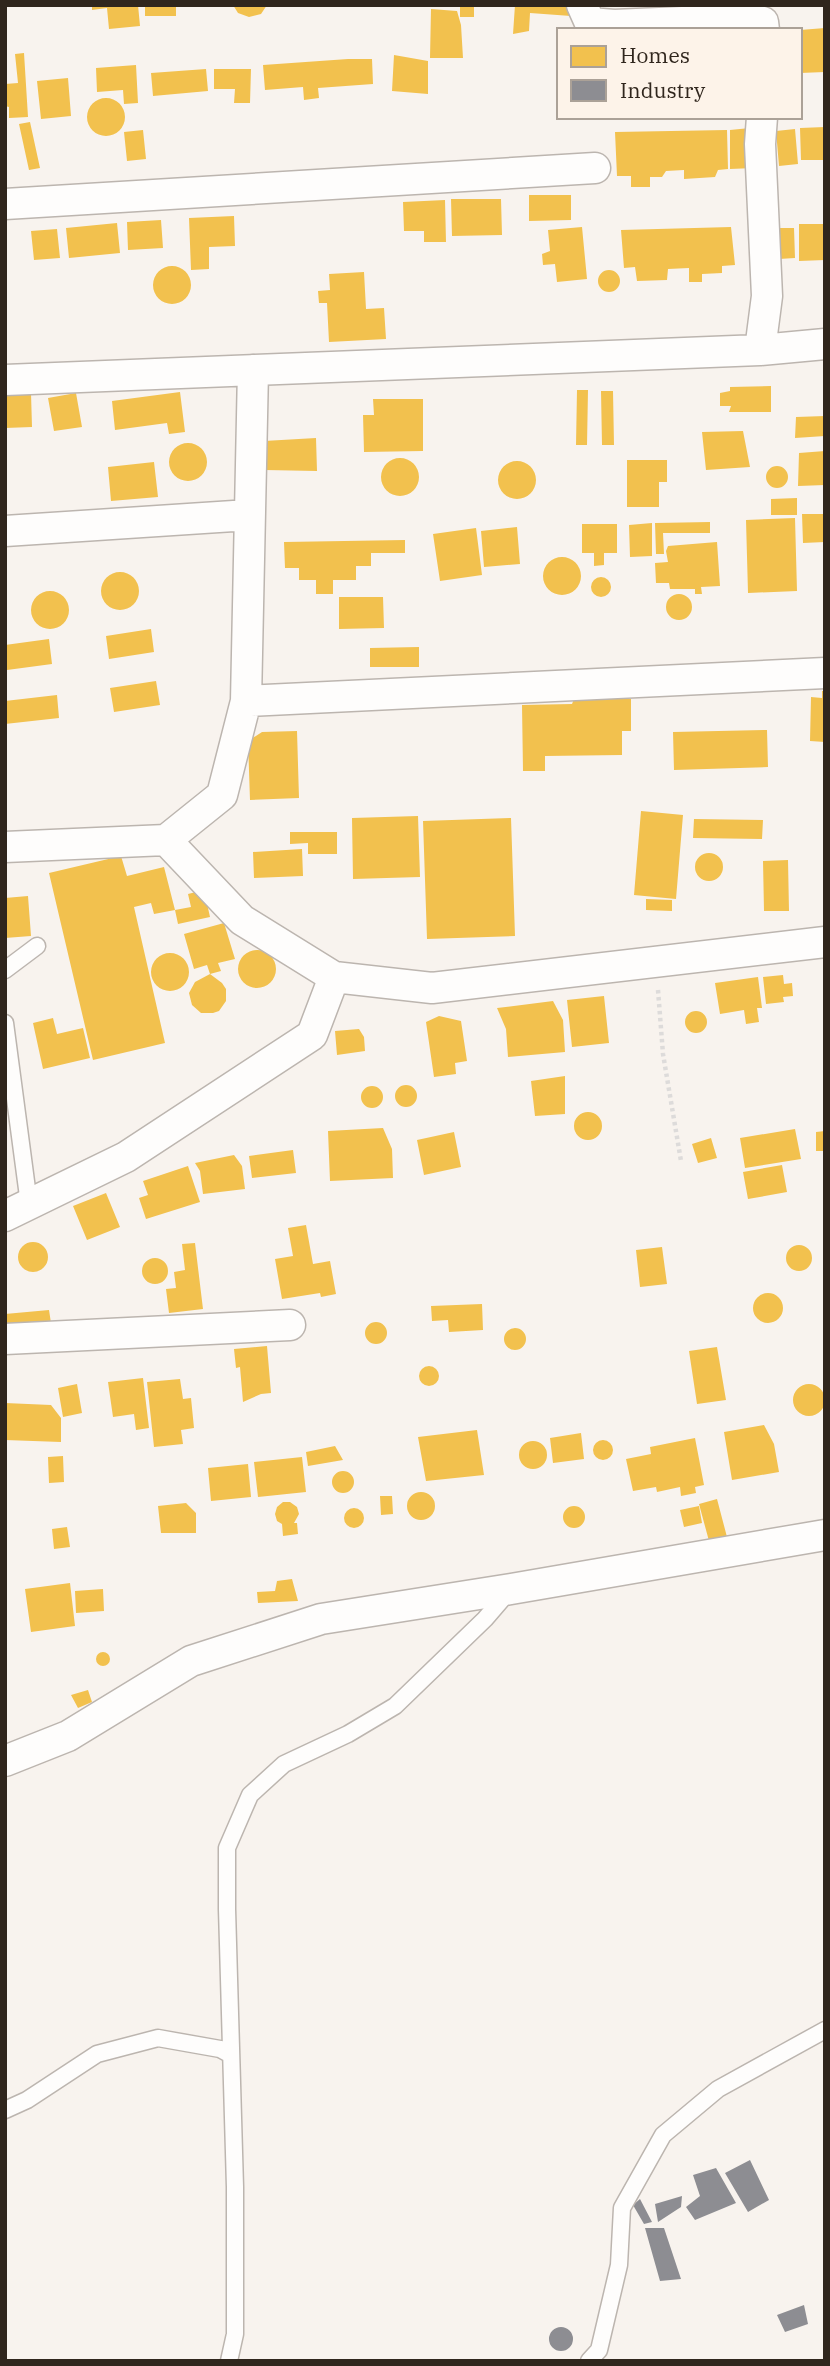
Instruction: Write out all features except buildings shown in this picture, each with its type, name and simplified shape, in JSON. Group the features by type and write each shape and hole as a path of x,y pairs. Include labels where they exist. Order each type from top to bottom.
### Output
{"street":[{"path":"582,5 590,23 614,25 751,19 763,22 764,28"},
{"path":"760,350 767,296 760,144 762,119"},
{"path":"5,204 595,168"},
{"path":"5,380 760,350 825,344"},
{"path":"5,848 166,840 222,795 246,701 253,370"},
{"path":"5,531 249,516"},
{"path":"246,701 825,673"},
{"path":"166,840 242,920 334,977 432,988 825,942"},
{"path":"17,1210 126,1157 312,1035 334,977"},
{"path":"5,1339 290,1325"},
{"path":"5,1761 68,1736 191,1661 321,1619 511,1590 825,1535"}],"lane":[{"path":"5,970 37,946"},
{"path":"5,1023 17,1210"},
{"path":"229,2361 235,2334 227,1848 250,1795 284,1764 348,1734 396,1706 511,1590"},
{"path":"589,2361 599,2350 619,2265 622,2208 663,2135 718,2089 825,2030"},
{"path":"5,2110 27,2100 97,2054 158,2038 220,2049 231,2055"}],"path":[{"path":"655,961 663,1054 681,1161"}]}
